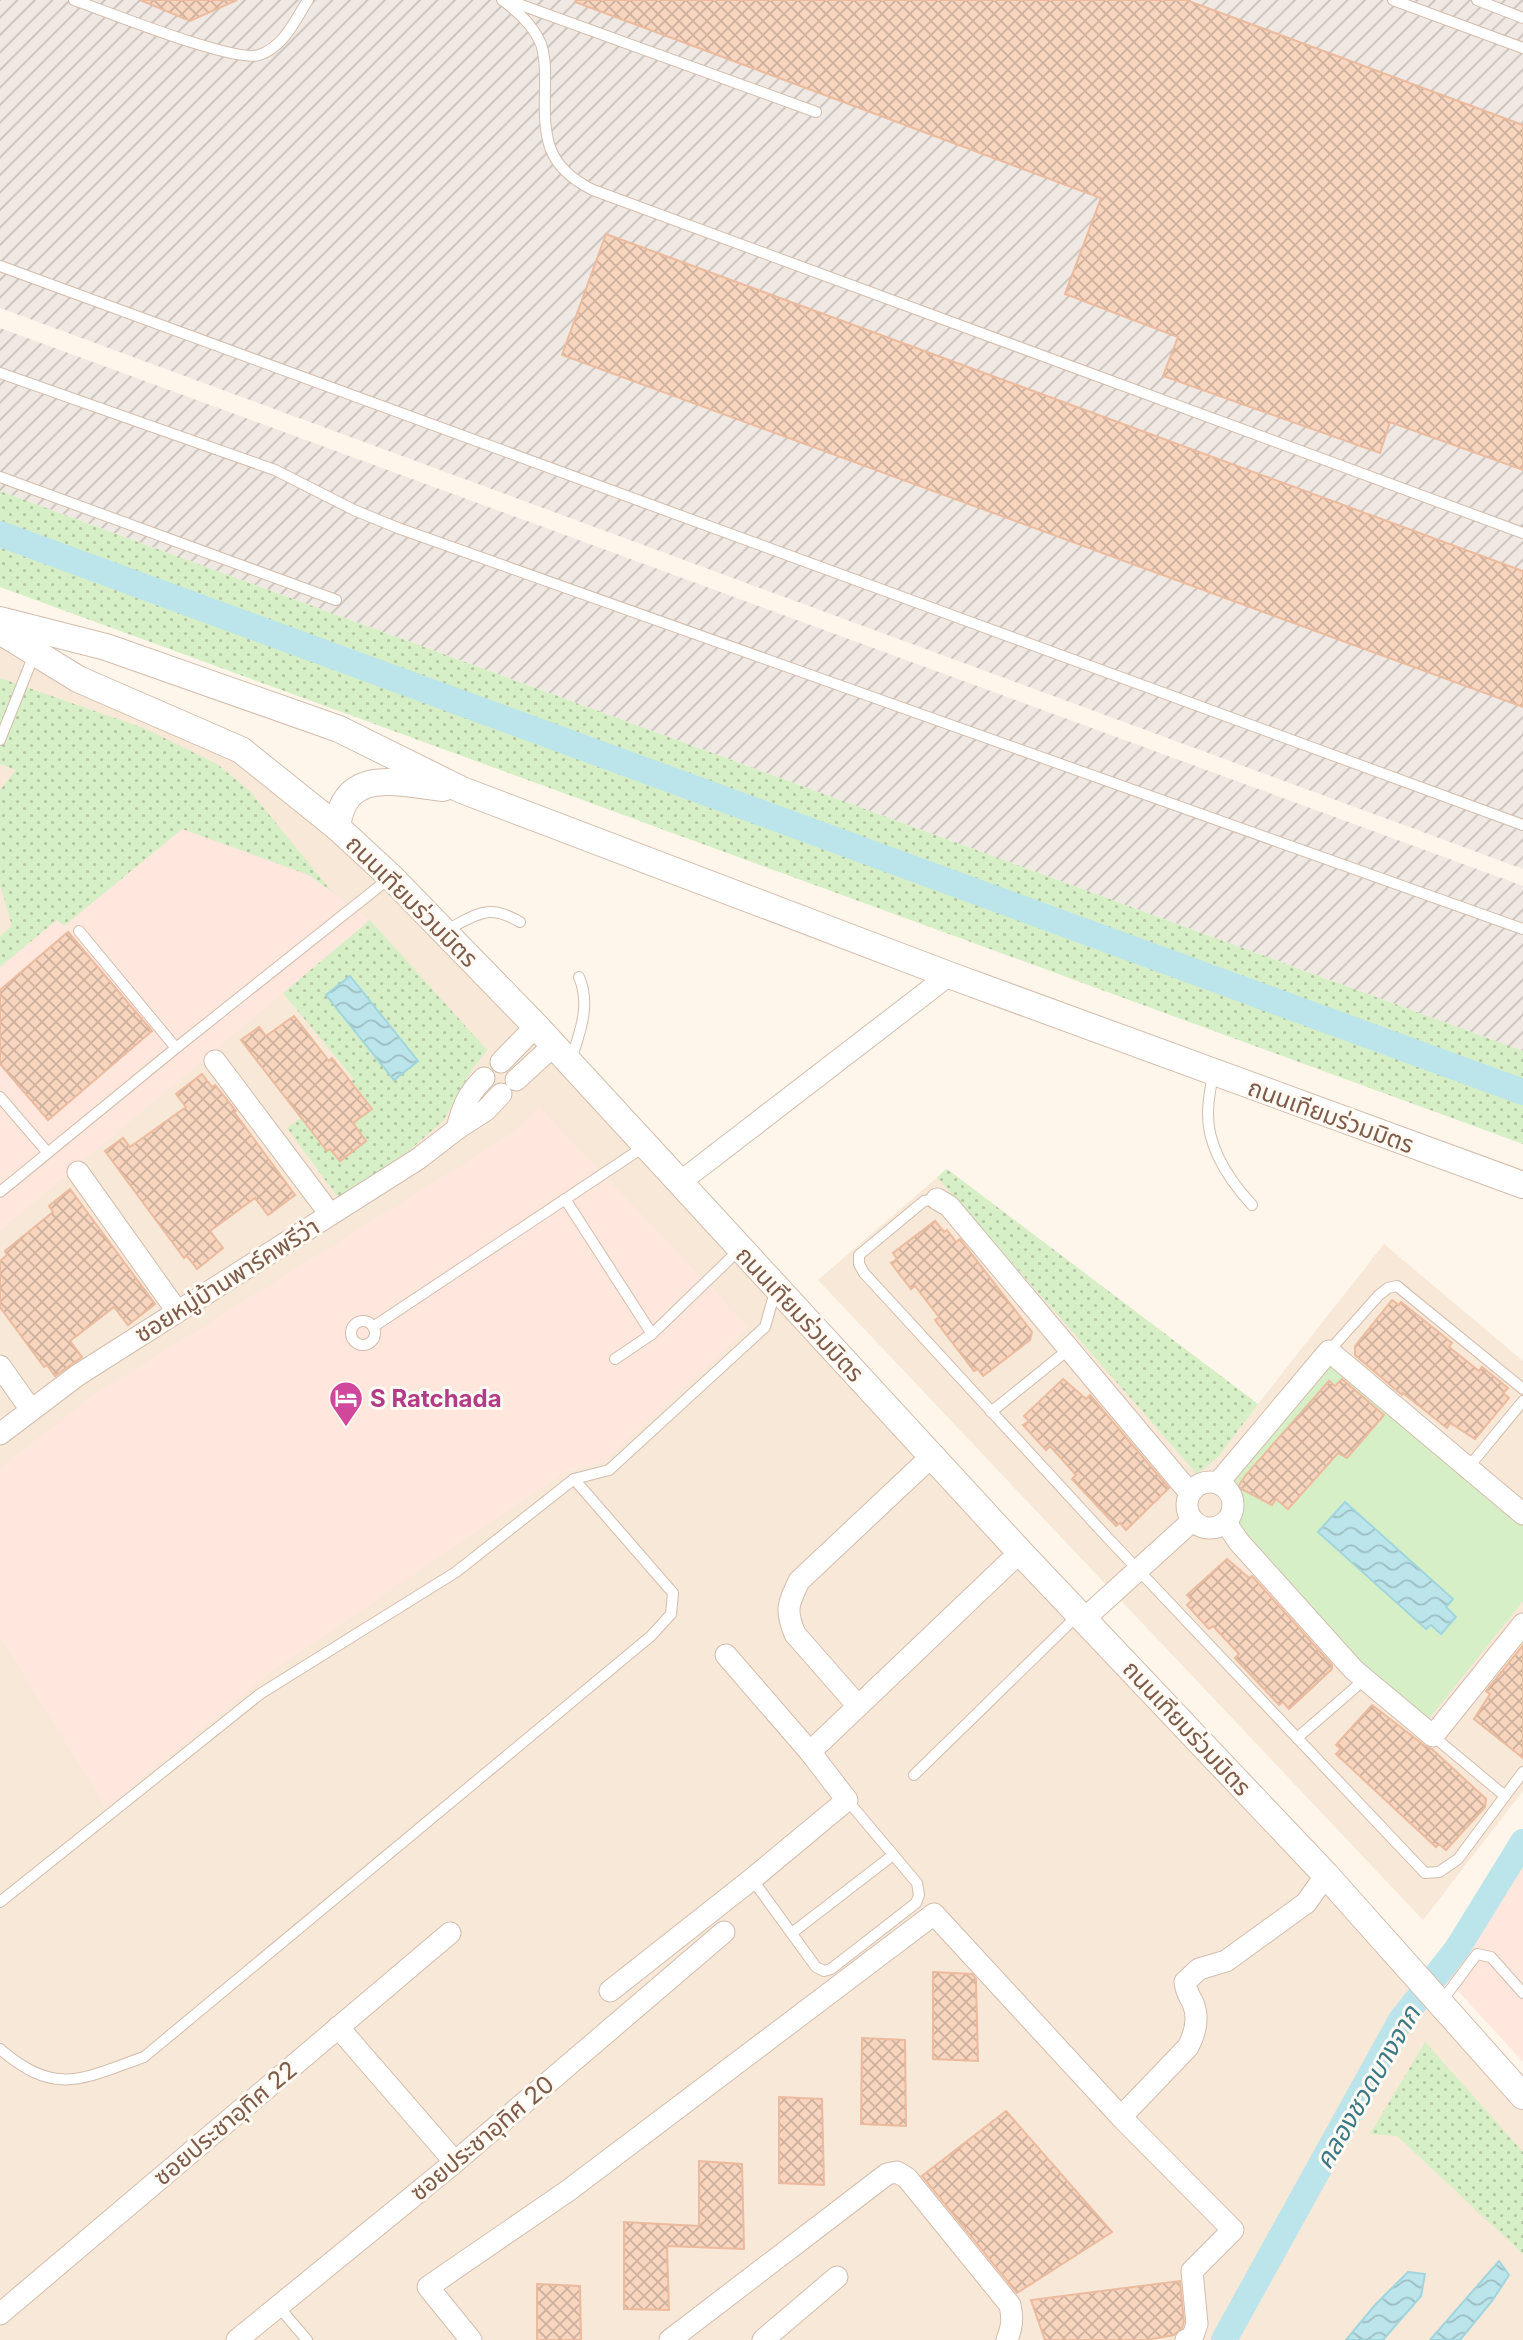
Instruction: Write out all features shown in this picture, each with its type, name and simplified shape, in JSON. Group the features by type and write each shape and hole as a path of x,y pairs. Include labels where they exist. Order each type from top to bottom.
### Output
{"street":[{"name":"ถนนเทียมร่วมมิตร","path":"0,620 106,647 339,729 462,790 949,975 1523,1185"},
{"name":"ถนนเทียมร่วมมิตร","path":"0,631 78,679 242,750 337,827 391,877 553,1044 1020,1552 1326,1875 1523,2096"},
{"path":"337,827 339,812 348,795 374,780 462,790"},
{"path":"679,1183 949,975"},
{"path":"501,1062 553,1044"},
{"name":"ซอยหมู่บ้านพาร์คพรีว่า","path":"0,1434 78,1375 418,1159 486,1110 553,1044"},
{"path":"215,1061 330,1214"},
{"path":"457,1129 461,1109 470,1092 484,1079"},
{"path":"78,1172 177,1311"},
{"path":"937,1199 949,1206 1190,1493"},
{"path":"1218,1483 1329,1351 1523,1514"},
{"path":"0,1366 31,1410"},
{"path":"858,1706 795,1634 789,1620 788,1604 799,1581 932,1456"},
{"path":"1202,1483 1218,1483 1230,1493 1233,1501 1231,1517 1226,1523 1212,1529 1192,1521 1187,1507 1190,1493 1202,1483"},
{"path":"1082,1617 1192,1521"},
{"path":"1226,1523 1239,1542 1365,1679 1433,1736 1523,1624"},
{"path":"810,1752 1020,1552"},
{"path":"610,1991 847,1800 810,1752 726,1655"},
{"path":"1121,2117 1188,2047 1195,2034 1194,2006 1186,1993 1185,1982 1190,1976 1199,1969 1226,1961 1306,1903 1326,1875"},
{"path":"471,2340 428,2287 569,2190 934,1914 1121,2117 1233,2230 1192,2271 1197,2324 1192,2339 1186,2340"},
{"name":"ซอยประชาอุทิศ 20","path":"237,2340 456,2162 724,1932"},
{"name":"ซอยประชาอุทิศ 22","path":"0,2314 450,1933"},
{"path":"338,2027 456,2162"},
{"path":"670,2340 887,2174 897,2172 907,2178 1010,2305 1012,2326 1007,2340"},
{"path":"762,2340 837,2277"}],"lane":[{"path":"74,0 224,53 257,56 281,42 308,0"},
{"path":"505,0 816,112"},
{"path":"505,0 531,27 541,46 545,65 547,144 554,159 579,183 1523,533"},
{"path":"1393,0 1523,48"},
{"path":"1477,0 1523,18"},
{"path":"0,266 1523,825"},
{"path":"0,373 275,470 354,510 398,528 1523,929"},
{"path":"0,477 336,600"},
{"path":"0,740 35,652"},
{"path":"0,1192 391,877"},
{"path":"444,931 488,910 504,912 520,922"},
{"path":"79,931 176,1048"},
{"path":"553,1044 583,1024 585,991 579,977"},
{"path":"1213,1073 1207,1113 1212,1141 1234,1185 1252,1205"},
{"path":"0,1097 48,1153"},
{"path":"373,1327 645,1146"},
{"path":"565,1199 652,1334"},
{"path":"937,1199 923,1201 859,1255 859,1265 864,1273 1138,1570 1425,1873 1439,1872 1458,1859 1523,1772"},
{"path":"615,1359 652,1334 740,1249"},
{"path":"1329,1351 1379,1295 1388,1288 1397,1286 1523,1389"},
{"path":"0,1902 260,1694 456,1572 574,1479 609,1470 765,1327 776,1288"},
{"path":"991,1412 1069,1349"},
{"path":"1467,1469 1523,1401"},
{"path":"0,2049 20,2067 51,2079 85,2079 144,2057 651,1636 671,1614 673,1593 574,1479"},
{"path":"914,1775 1082,1617"},
{"path":"1297,1738 1365,1679"},
{"path":"1433,1736 1505,1796"},
{"path":"752,1879 816,1967 824,1971 831,1969 916,1903 919,1895 917,1883 847,1800"},
{"path":"792,1933 893,1855"},
{"path":"1438,1999 1477,1954 1491,1957 1523,1993"},
{"path":"278,2306 307,2340"}],"shaded area":[{"path":"0,0 1523,0 1523,869 0,308"},
{"path":"0,328 1523,886 1523,1051 0,491"},
{"path":"0,631 241,750 337,827 1523,2096 1523,2340 0,2340"},
{"path":"183,829 309,875 370,920 0,1231 0,967 57,919 65,926"},
{"name":"S Ratchada","path":"539,1107 749,1327 604,1462 565,1472 272,1671 106,1808 0,1637 0,1468 95,1394 515,1131"},
{"path":"947,1169 1258,1404 1384,1244 1523,1361 1523,1791 1423,1920 818,1280"},
{"path":"1523,1866 1523,2062 1447,1979"}],"green space":[{"path":"0,491 1523,1051 1523,1144 0,587"},
{"path":"0,678 146,729 217,764 250,791 332,892 309,875 182,829 64,926 57,920 0,967 0,936 12,926 0,884 0,790 16,770 0,764"},
{"path":"370,920 487,1050 471,1071 443,1121 411,1149 340,1200 287,1128 354,1079 283,993"},
{"path":"947,1169 1258,1404 1218,1457 1197,1474 937,1177"},
{"path":"1326,1366 1337,1366 1523,1525 1523,1601 1428,1720 1374,1675 1237,1529 1241,1505 1230,1481"},
{"path":"1425,2042 1523,2152 1523,2254 1397,2136 1370,2134"}],"water":[{"path":"350,976 418,1061 394,1080 326,995"},
{"path":"1345,1502 1453,1599 1446,1607 1456,1617 1441,1634 1431,1625 1426,1629 1318,1532"},
{"path":"1499,2261 1509,2275 1460,2340 1430,2340"},
{"path":"1408,2272 1425,2274 1421,2296 1383,2340 1346,2340 1375,2305"}],"building":[{"path":"140,0 237,0 190,21"},
{"path":"1186,0 1523,125 1523,470 1390,422 1380,453 1163,376 1178,337 1065,294 1101,198 575,2"},
{"path":"606,234 1523,571 1523,707 562,355"},
{"path":"68,932 152,1031 48,1120 0,1064 0,990"},
{"path":"294,1016 329,1061 332,1058 372,1109 353,1123 366,1141 340,1161 330,1149 327,1151 241,1040 259,1027 266,1036"},
{"path":"202,1074 212,1087 215,1085 236,1111 234,1112 295,1195 268,1215 255,1198 210,1231 223,1248 197,1269 187,1256 184,1258 105,1151 123,1138 130,1147 186,1107 176,1094"},
{"path":"70,1189 155,1304 128,1325 114,1307 70,1341 82,1357 55,1376 47,1365 44,1367 0,1307 0,1261 7,1255 5,1251 53,1212 49,1206"},
{"path":"935,1221 944,1232 947,1230 956,1242 960,1239 1032,1332 1030,1340 983,1376 978,1369 974,1371 935,1320 939,1317 915,1286 911,1289 891,1263 897,1259 893,1253"},
{"path":"1392,1300 1399,1305 1401,1302 1452,1343 1449,1347 1479,1371 1482,1367 1508,1388 1503,1393 1509,1398 1475,1439 1450,1423 1447,1428 1403,1393 1402,1395 1355,1355 1355,1346"},
{"path":"1063,1379 1086,1399 1090,1395 1169,1488 1126,1530 1120,1523 1116,1526 1072,1479 1076,1475 1050,1446 1046,1450 1023,1425 1029,1421 1024,1416"},
{"path":"1342,1379 1384,1415 1347,1458 1338,1453 1288,1509 1276,1499 1272,1505 1238,1487 1329,1381 1335,1386"},
{"path":"1227,1559 1249,1578 1252,1576 1332,1665 1332,1669 1289,1709 1283,1702 1279,1705 1235,1658 1239,1654 1213,1626 1209,1629 1187,1605 1192,1600 1187,1595"},
{"path":"1523,1645 1523,1758 1474,1719 1490,1694 1486,1691"},
{"path":"1372,1705 1432,1749 1486,1799 1485,1807 1446,1850 1439,1844 1436,1847 1336,1754 1341,1749 1336,1745"},
{"path":"933,1972 972,1974 976,1979 978,2061 933,2059"},
{"path":"862,2038 905,2040 906,2126 861,2124"},
{"path":"779,2097 822,2099 824,2185 779,2183"},
{"path":"1006,2111 1112,2232 1017,2293 922,2176"},
{"path":"699,2161 742,2164 744,2249 667,2246 669,2310 624,2309 624,2222 699,2226"},
{"path":"1180,2281 1184,2322 1182,2328 1174,2335 1146,2340 1045,2340 1031,2300"},
{"path":"537,2284 580,2286 581,2340 537,2340"}],"waterway":[{"path":"0,534 1523,1092"},
{"name":"คลองชวดบางจาก","path":"1224,2340 1401,2020 1457,1949 1523,1842"}],"place":[{"name":"S Ratchada","path":"346,1428"}]}
